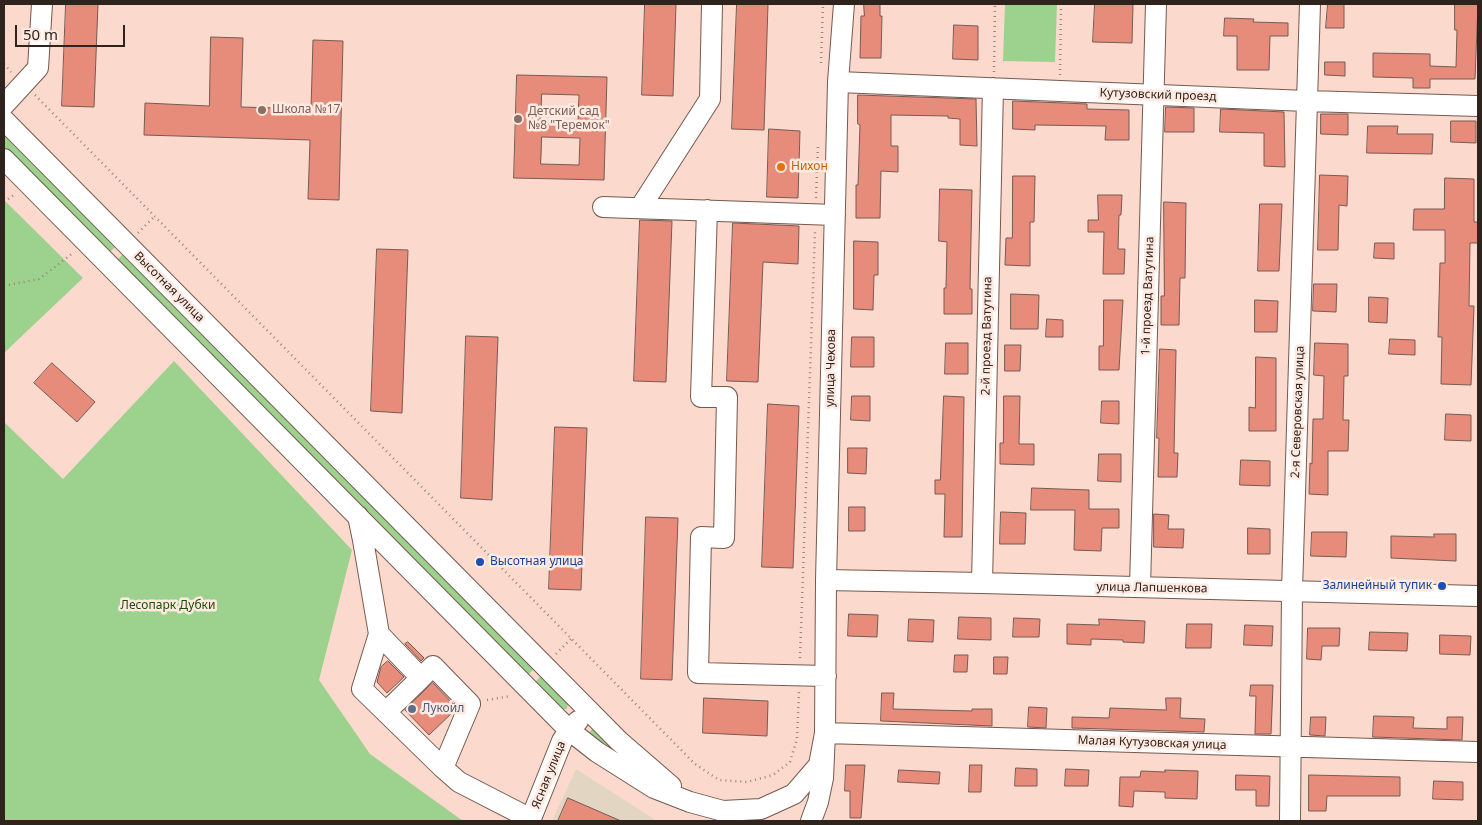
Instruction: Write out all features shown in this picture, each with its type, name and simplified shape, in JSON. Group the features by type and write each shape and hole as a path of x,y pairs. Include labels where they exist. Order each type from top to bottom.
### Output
{"street":[{"path":"4,105 38,68 42,4"},
{"path":"640,208 710,98 712,4"},
{"name":"улица Чехова","path":"811,821 818,802 823,778 825,733 826,580 838,82 844,4"},
{"name":"1-й проезд Ватутина","path":"1140,587 1156,4"},
{"name":"2-я Северовская улица","path":"1290,821 1292,591 1310,4"},
{"name":"Кутузовский проезд","path":"838,82 1478,106"},
{"name":"2-й проезд Ватутина","path":"982,583 993,88"},
{"name":"Высотная улица","path":"4,120 619,742 690,802"},
{"path":"4,159 569,730 626,772 704,821"},
{"path":"603,207 835,215"},
{"path":"706,210 701,397 728,398 724,538 702,537 698,673 826,676"},
{"path":"358,516 379,634 362,689 459,782 530,820"},
{"name":"улица Лапшенкова","path":"826,580 1478,596"},
{"path":"379,634 420,678"},
{"path":"386,712 434,666 470,704 443,768"},
{"path":"569,730 588,710"},
{"name":"Ясная улица","path":"530,820 562,740 569,730"},
{"name":"улица Чехова","path":"690,802 723,811 761,810 794,794 819,765 825,733"},
{"name":"Малая Кутузовская улица","path":"825,733 1478,752"},
{"path":"555,760 566,754 582,750 597,752"},
{"path":"654,788 690,802"}],"path":[{"path":"820,71 823,4"},
{"path":"993,88 995,4"},
{"path":"1060,91 1061,4"},
{"path":"4,64 695,764 719,780 747,782 773,775 790,762 797,739 818,138"},
{"path":"4,286 39,279 78,249"},
{"path":"470,704 516,695"}],"shaded area":[{"path":"576,769 657,821 552,821"}],"green space":[{"path":"1005,4 1057,4 1055,62 1003,61"},
{"path":"4,133 116,246 109,253 4,147"},
{"path":"4,200 83,278 4,353"},
{"path":"123,254 535,668 527,676 116,261"},
{"name":"Лесопарк Дубки","path":"174,361 352,550 319,680 370,754 463,821 4,821 4,422 63,479"},
{"path":"541,676 568,703 567,709 562,709 535,682"},
{"path":"596,729 644,775 589,734 591,730"}],"building":[{"path":"66,4 98,4 94,107 62,106"},
{"path":"645,4 676,4 673,96 642,95"},
{"path":"737,4 768,4 764,130 732,129"},
{"path":"864,4 880,4 880,16 882,16 881,58 860,58 861,16 864,16"},
{"path":"1095,4 1133,4 1132,43 1093,42"},
{"path":"1328,4 1344,4 1344,28 1326,28"},
{"path":"1455,4 1478,4 1475,79 1430,79 1430,88 1413,88 1413,78 1373,77 1373,53 1430,54 1430,66 1456,67 1457,30 1455,30"},
{"path":"1225,18 1254,19 1253,22 1288,23 1288,36 1270,36 1269,70 1237,70 1237,36 1224,36"},
{"path":"954,25 978,26 978,60 953,59"},
{"path":"211,37 243,38 241,107 311,109 313,40 343,41 339,200 308,199 310,140 144,135 145,103 209,106"},
{"path":"1325,62 1345,62 1345,76 1325,75"},
{"path":"517,75 607,77 604,180 514,178","holes":["542,94 579,95 578,122 541,121","542,137 580,138 579,165 541,164"]},
{"path":"858,95 976,99 977,146 960,145 960,119 948,118 948,116 891,115 891,146 898,146 898,172 881,171 880,218 856,218 860,125 858,124"},
{"path":"1013,101 1087,104 1087,109 1129,110 1129,140 1105,140 1106,126 1035,125 1035,130 1013,129"},
{"path":"1166,107 1194,108 1194,132 1165,132"},
{"path":"1221,109 1284,112 1285,167 1264,166 1264,133 1220,132"},
{"path":"1321,114 1348,114 1348,135 1321,134"},
{"path":"1451,121 1476,121 1476,143 1451,142"},
{"path":"1368,126 1398,126 1397,134 1433,134 1432,154 1367,153"},
{"path":"769,129 800,131 798,198 767,197"},
{"path":"1320,175 1348,176 1347,206 1339,205 1338,250 1318,250"},
{"path":"1013,176 1035,176 1034,222 1030,222 1030,266 1005,265 1006,238 1012,238"},
{"path":"1445,178 1474,179 1474,222 1478,222 1478,243 1470,243 1469,306 1474,306 1471,385 1441,384 1442,337 1438,337 1440,263 1445,263 1445,230 1413,230 1414,209 1444,209"},
{"path":"940,189 972,190 970,289 972,289 972,314 944,314 947,242 939,241"},
{"path":"1098,195 1122,195 1121,215 1119,215 1118,249 1125,249 1124,274 1103,274 1104,232 1088,232 1088,220 1098,220"},
{"path":"1164,202 1186,203 1185,278 1180,278 1179,325 1161,325 1161,296 1164,296"},
{"path":"1260,204 1282,204 1279,271 1258,271"},
{"path":"640,220 672,221 666,382 634,381"},
{"path":"733,223 799,226 798,264 763,262 758,382 727,381"},
{"path":"854,241 878,242 878,275 874,275 873,310 854,309"},
{"path":"1375,243 1394,243 1394,259 1374,258"},
{"path":"377,249 408,250 402,413 371,411"},
{"path":"1314,284 1337,284 1336,312 1313,311"},
{"path":"1011,294 1039,295 1038,329 1011,329"},
{"path":"1369,297 1388,298 1387,323 1369,322"},
{"path":"1104,300 1123,300 1119,370 1099,370 1099,346 1103,346"},
{"path":"1255,300 1278,301 1277,332 1255,332"},
{"path":"1047,319 1063,320 1063,337 1046,337"},
{"path":"466,336 498,337 492,500 461,498"},
{"path":"852,337 874,337 874,367 851,367"},
{"path":"1390,339 1415,340 1415,355 1389,354"},
{"path":"946,343 968,343 968,374 945,374"},
{"path":"1315,343 1348,344 1348,376 1344,376 1343,420 1349,420 1348,451 1328,451 1328,495 1309,494 1313,419 1323,419 1324,376 1314,375"},
{"path":"1005,345 1021,345 1020,371 1005,371"},
{"path":"1160,349 1176,350 1174,453 1178,453 1177,477 1158,477 1159,438 1157,438"},
{"path":"1256,357 1276,358 1276,431 1249,431 1249,407 1255,408"},
{"path":"52,363 95,402 77,422 34,383"},
{"path":"852,396 870,396 870,421 851,420"},
{"path":"944,396 964,397 962,537 944,537 945,494 935,494 935,480 940,480"},
{"path":"1004,396 1020,396 1019,444 1034,444 1034,465 1000,464 1000,443 1003,443"},
{"path":"1102,401 1119,401 1119,424 1101,423"},
{"path":"768,404 799,406 793,568 762,567"},
{"path":"1446,414 1471,415 1471,441 1445,440"},
{"path":"555,427 587,428 581,590 549,589"},
{"path":"848,448 867,448 866,474 848,473"},
{"path":"1099,454 1121,454 1121,482 1098,481"},
{"path":"1241,460 1270,461 1270,486 1240,485"},
{"path":"1032,488 1089,490 1089,509 1119,509 1119,528 1102,528 1101,551 1074,550 1075,510 1031,510"},
{"path":"849,507 865,507 865,531 849,531"},
{"path":"1001,512 1026,513 1025,544 1000,544"},
{"path":"1154,514 1169,515 1168,529 1184,529 1183,548 1154,547"},
{"path":"646,517 678,518 672,680 641,679"},
{"path":"1248,528 1270,529 1270,554 1248,554"},
{"path":"1312,532 1347,532 1346,557 1311,556"},
{"path":"1434,534 1456,534 1456,561 1391,558 1391,536 1434,537"},
{"path":"849,614 878,615 877,637 848,636"},
{"path":"959,617 991,618 991,640 958,639"},
{"path":"1014,618 1040,619 1039,637 1013,637"},
{"path":"909,619 934,620 933,642 908,641"},
{"path":"1099,619 1145,621 1144,643 1091,639 1091,645 1067,644 1067,624 1099,625"},
{"path":"1187,624 1212,624 1211,648 1186,648"},
{"path":"1245,625 1273,626 1272,646 1244,645"},
{"path":"1308,628 1340,628 1339,646 1322,646 1321,660 1307,659"},
{"path":"1370,632 1408,633 1407,651 1369,650"},
{"path":"1440,635 1471,636 1470,655 1440,654"},
{"path":"408,642 424,658 421,661 405,644"},
{"path":"955,655 968,655 967,672 954,672"},
{"path":"994,657 1008,657 1007,674 994,674"},
{"path":"388,661 404,677 387,693 377,682 381,667"},
{"path":"433,683 456,707 429,735 405,710"},
{"path":"1251,685 1273,685 1271,734 1255,734 1256,696 1250,696"},
{"path":"882,693 894,693 893,709 972,711 972,709 992,709 992,726 881,721"},
{"path":"704,698 768,701 767,736 703,733"},
{"path":"1166,698 1181,698 1180,718 1205,719 1204,732 1072,728 1072,717 1109,718 1110,708 1166,710"},
{"path":"1029,707 1047,708 1046,728 1028,727"},
{"path":"1374,716 1414,717 1413,728 1447,729 1447,717 1463,717 1462,740 1373,737"},
{"path":"1311,717 1326,717 1325,736 1310,735"},
{"path":"846,765 865,765 861,818 850,818 850,791 845,791"},
{"path":"970,765 982,765 981,792 969,792"},
{"path":"1016,768 1037,769 1037,786 1015,786"},
{"path":"1066,769 1089,770 1088,786 1065,786"},
{"path":"899,770 940,772 939,784 898,782"},
{"path":"1165,770 1198,771 1197,799 1165,798 1165,792 1134,791 1133,807 1119,806 1120,777 1140,777 1141,771 1165,772"},
{"path":"1236,775 1270,776 1269,806 1256,806 1256,790 1236,790"},
{"path":"1309,775 1400,777 1400,796 1327,796 1326,811 1309,811"},
{"path":"1434,781 1463,782 1463,800 1433,799"},
{"path":"568,798 621,821 558,821"}],"place":[{"name":"Школа №17","path":"262,110"},
{"name":"Детский сад №8 \"Теремок\"","path":"518,119"},
{"name":"Нихон","path":"781,167"},
{"name":"Высотная улица","path":"480,562"},
{"name":"Залинейный тупик","path":"1442,586"},
{"name":"Лукойл","path":"412,709"}]}
